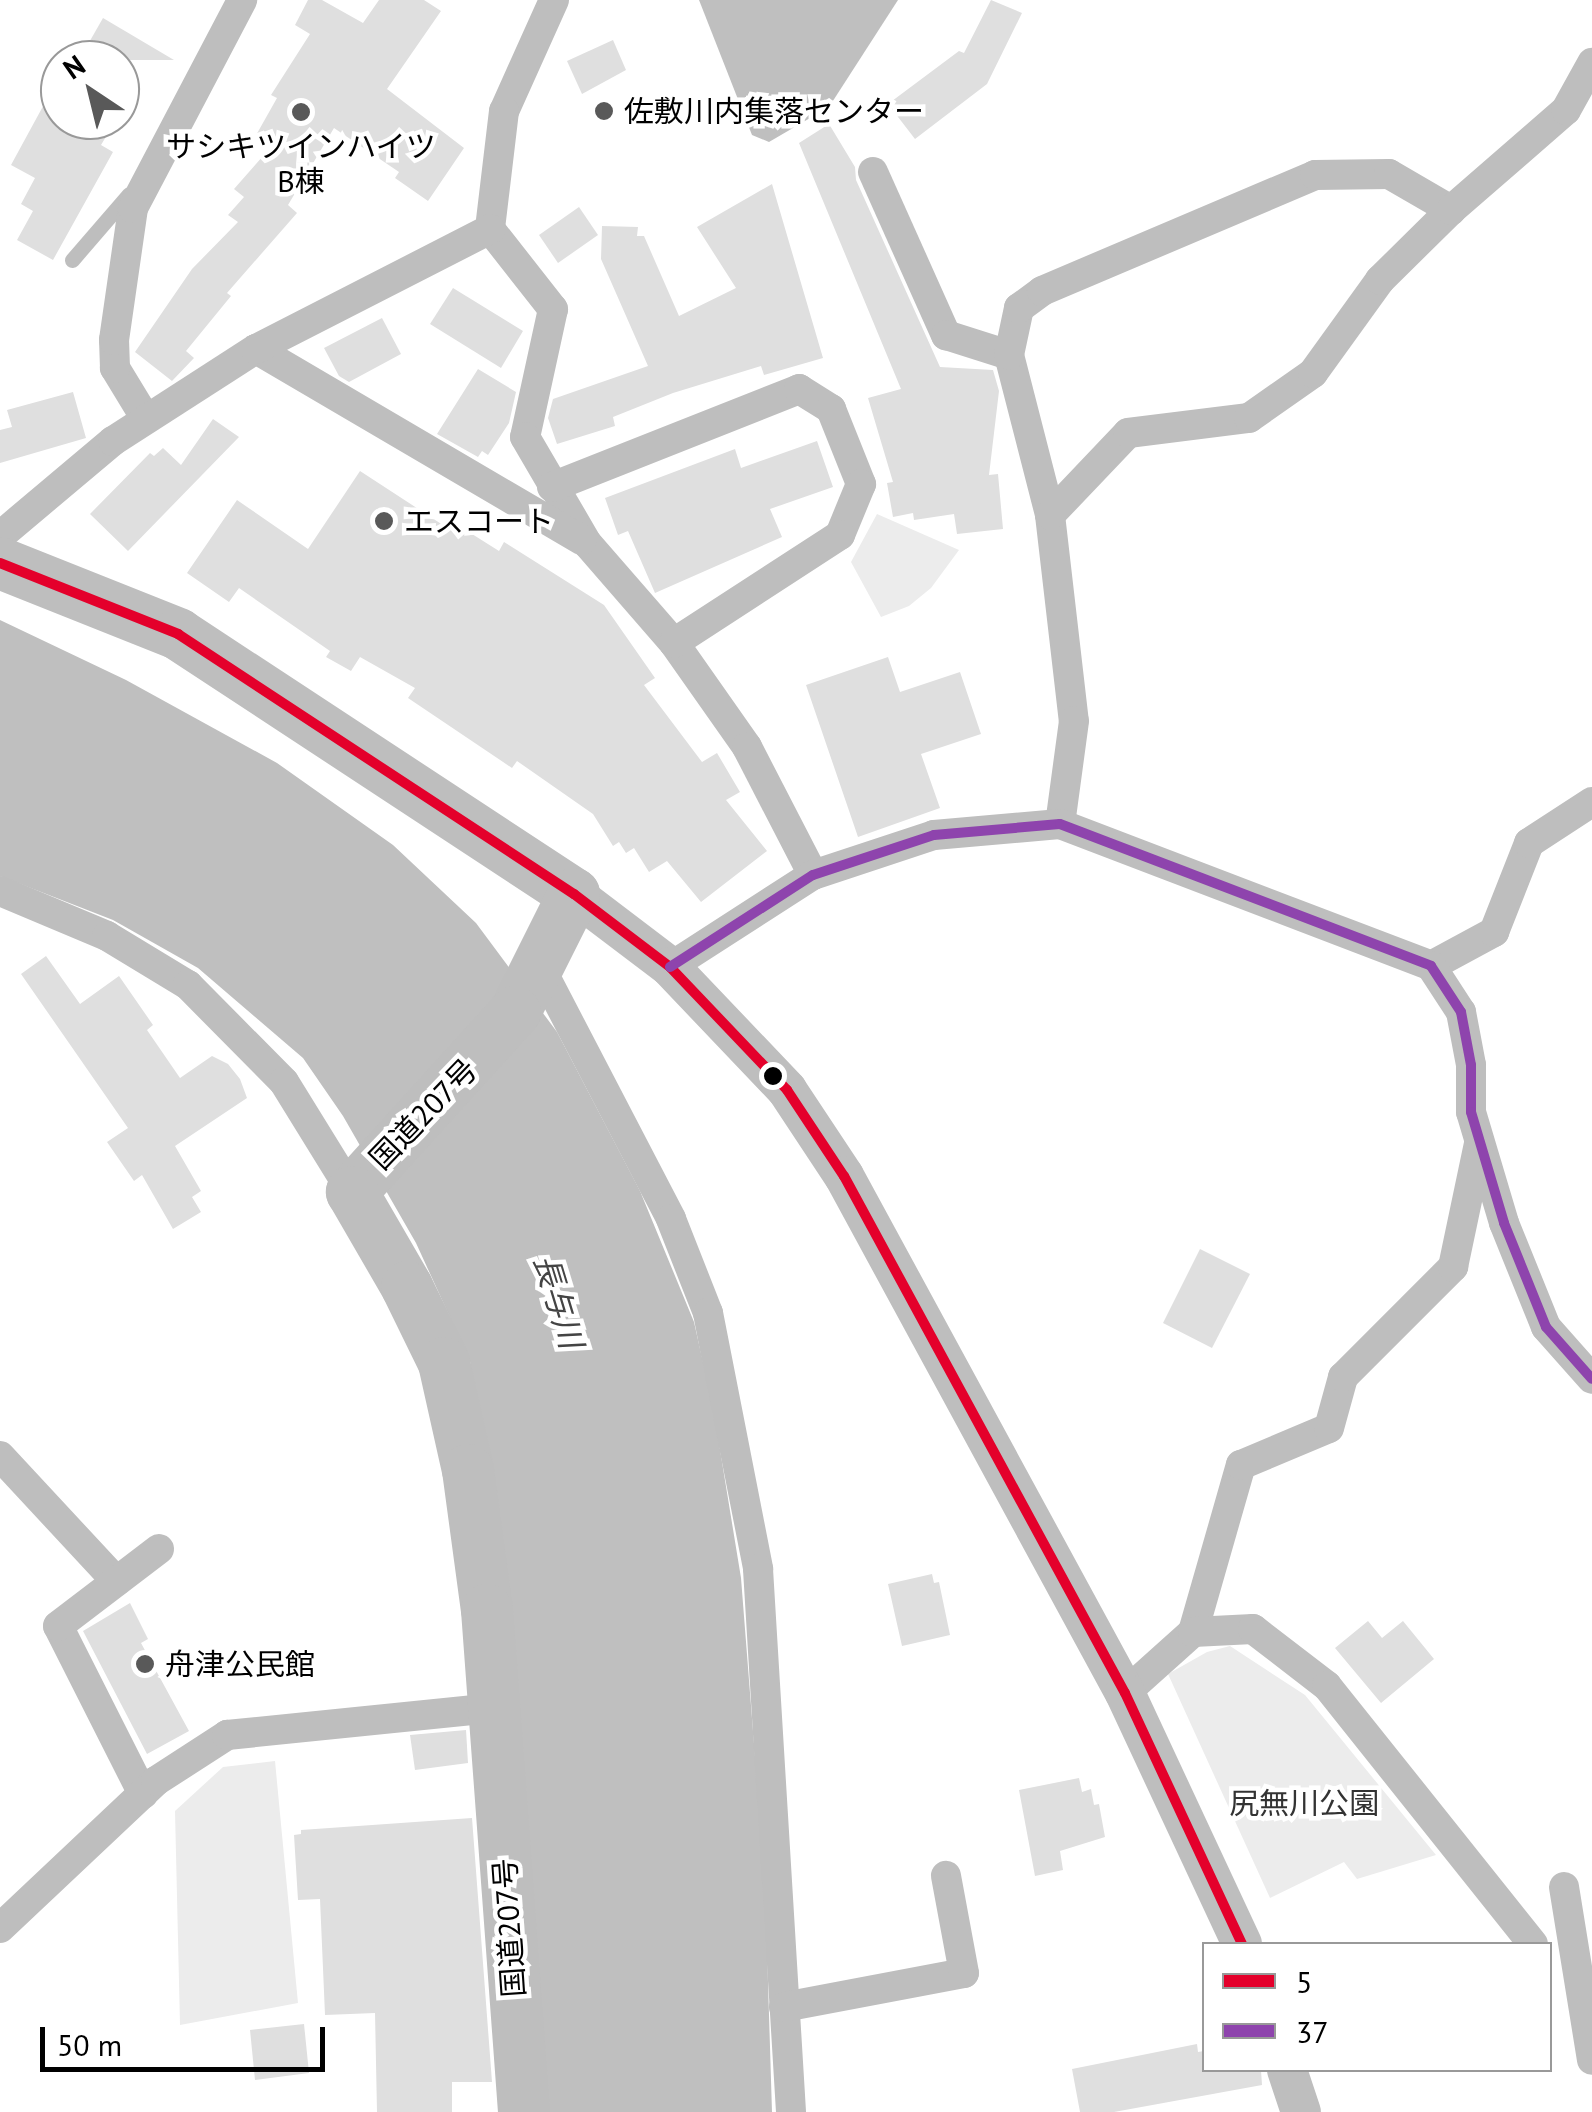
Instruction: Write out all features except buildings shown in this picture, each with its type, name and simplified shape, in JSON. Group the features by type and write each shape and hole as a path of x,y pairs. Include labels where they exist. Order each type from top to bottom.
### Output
{"highway":[{"path":"0,563 178,634 574,894"},
{"name":"国道207号","path":"524,2112 486,1610 468,1470 444,1363 358,1184 491,1044 534,976 574,894"}],"street":[{"path":"146,419 115,368 114,340 133,208 242,0"},
{"path":"554,0 504,111 490,229 553,309 525,437 587,543 674,643 747,747 813,874"},
{"path":"1050,515 1128,433 1249,418 1312,373 1380,280 1451,210 1566,110 1592,63"},
{"path":"873,172 946,335 1010,356"},
{"path":"1060,824 1074,721 1050,515 1010,356 1019,308 1042,291 1316,175 1389,174 1451,210"},
{"path":"0,536 113,441 256,349 490,229"},
{"path":"256,349 587,543"},
{"path":"552,487 799,390 831,409 860,484 840,535 674,643"},
{"path":"1430,966 1494,932 1528,844 1592,802"},
{"path":"670,968 813,874 934,834 1060,824 1430,966 1462,1012 1471,1065 1471,1112 1504,1223 1546,1327 1592,1379"},
{"path":"0,891 107,936 188,984 284,1082 358,1184"},
{"path":"574,894 670,968 787,1090 844,1176 1125,1693 1241,1942"},
{"path":"534,976 671,1219 708,1314 758,1568 790,2112"},
{"path":"1125,1693 1192,1632 1241,1465 1330,1428 1343,1377 1453,1266 1480,1141"},
{"path":"0,1456 116,1582"},
{"path":"143,1794 58,1626 159,1549"},
{"path":"1192,1632 1253,1628 1326,1686 1531,1942"},
{"path":"0,1928 143,1794 227,1735 492,1708"},
{"path":"784,2008 964,1973 946,1876"},
{"path":"1564,1887 1592,2060"},
{"path":"1552,1967 1580,2002"},
{"path":"1288,2072 1302,2112"}],"lane":[{"path":"72,260 158,161"}],"green space":[{"path":"877,514 959,550 931,588 909,606 881,617 851,562"},
{"name":"尻無川公園","path":"1230,1646 1305,1695 1436,1855 1357,1879 1344,1862 1270,1898 1168,1674 1207,1652"},
{"path":"275,1761 298,2003 180,2025 175,1811 223,1767"}],"water":[{"path":"699,0 898,0 829,107 769,142 752,135"},
{"name":"長与川","path":"0,620 126,680 277,763 393,845 476,923 557,1032 640,1191 694,1322 713,1407 741,1578 765,1884 772,2112 545,2112 470,1361 416,1243 343,1116 303,1058 198,968 113,920 0,876"}],"transit line":[{"name":"5","path":"0,563 178,634 574,894 670,967 787,1090 844,1176 1125,1693 1241,1942"},
{"name":"37","path":"670,967 813,875 934,835 1060,824 1431,966 1461,1012 1471,1065 1471,1112 1504,1223 1546,1327 1592,1379"}],"place":[{"name":"佐敷川内集落センター","path":"604,111"},
{"name":"サシキツインハイツ B棟","path":"301,112"},
{"name":"エスコート","path":"384,521"},
{"name":"舟津公民館","path":"145,1664"}]}
